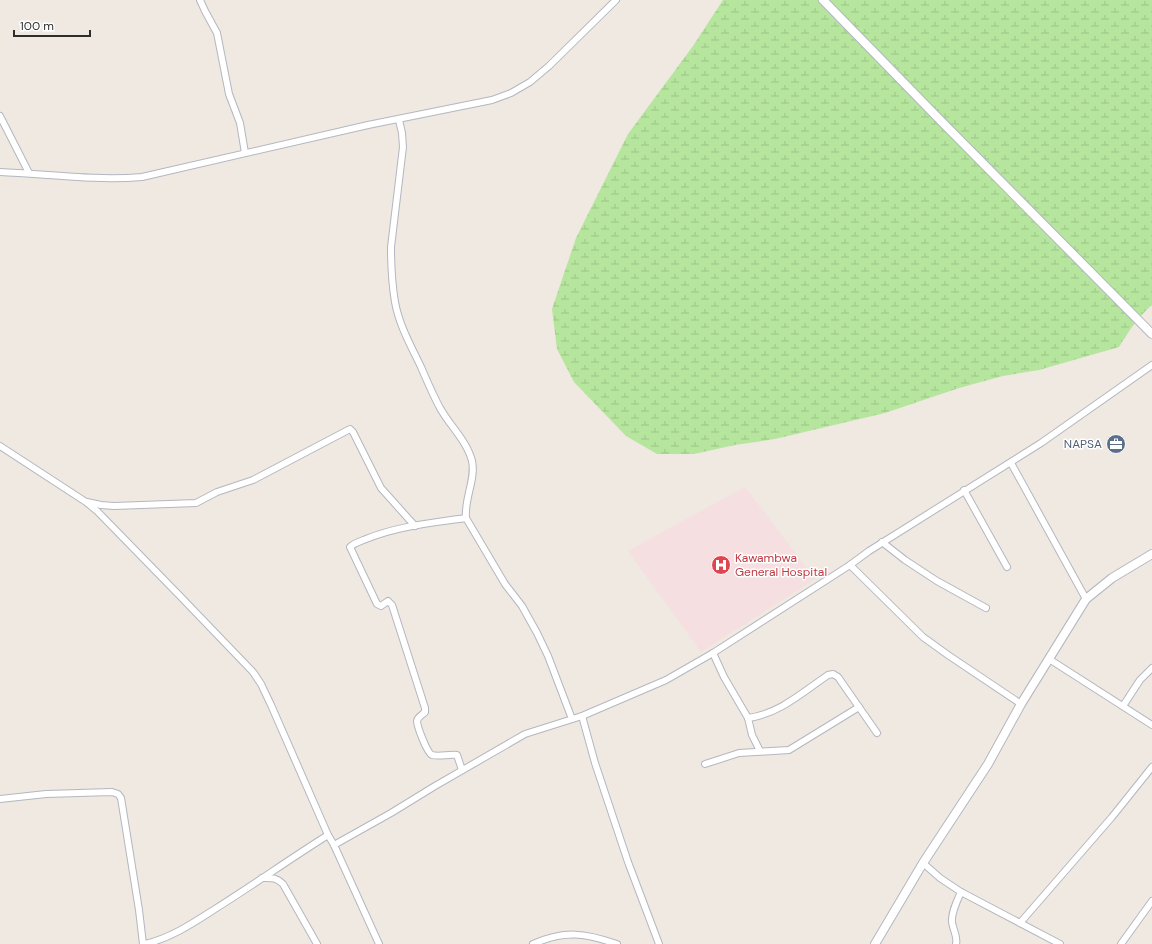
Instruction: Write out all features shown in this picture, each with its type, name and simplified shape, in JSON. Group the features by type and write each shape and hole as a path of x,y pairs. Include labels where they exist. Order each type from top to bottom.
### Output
{"main road":[{"path":"823,0 943,124 1152,334"},
{"path":"875,944 923,863 988,764 1021,704 1086,599 1112,578 1152,554"}],"street":[{"path":"200,0 217,33 229,94 240,123 245,153"},
{"path":"0,172 123,179 142,178 245,153 492,100 512,93 530,82 549,66 616,0"},
{"path":"0,116 29,173"},
{"path":"399,120 403,147 391,247 395,302 403,329 431,390 441,410 465,445 472,461 472,476 466,502 466,518 505,584 522,606 538,633 572,719"},
{"path":"334,845 525,734 582,716 666,680 713,653 882,542 964,490 1012,463 1152,364"},
{"path":"86,502 114,506 196,503 217,492 253,480 350,429 353,432 381,488 415,526"},
{"path":"0,446 86,502 97,511 252,672 261,684 272,705 328,835 379,944"},
{"path":"1012,463 1086,599"},
{"path":"964,490 1007,567"},
{"path":"462,770 457,755 432,755 427,751 417,722 419,717 425,712 425,708 392,605 388,601 381,606 377,604 350,548 353,544 371,537 402,528 466,518"},
{"path":"882,542 905,560 937,581 986,608"},
{"path":"850,564 923,637 1021,704"},
{"path":"713,653 724,677 748,718 752,735 760,751"},
{"path":"1049,659 1152,726"},
{"path":"1123,706 1140,680 1152,668"},
{"path":"748,718 772,712 828,675 833,674 838,677 877,733"},
{"path":"705,764 739,753 789,750 859,707"},
{"path":"582,716 595,763 628,862 659,944"},
{"path":"1020,924 1112,817 1152,767"},
{"path":"0,799 46,794 112,792 118,794 121,798 144,944 159,941 178,932 234,898 328,835"},
{"path":"923,863 940,878 961,892 1020,924 1036,930 1060,944"},
{"path":"262,878 274,878 279,880 317,944"},
{"path":"956,944 952,919 956,902 961,892"},
{"path":"1121,944 1152,901"},
{"path":"533,944 554,936 575,934 596,937 617,944"}],"shaded area":[{"name":"Kawambwa General Hospital","path":"745,487 815,579 701,652 628,551"}],"green space":[{"path":"723,0 1152,0 1152,305 1138,319 1119,347 1039,370 1003,376 959,388 885,413 775,439 735,445 694,454 657,454 626,436 574,382 557,349 552,309 576,238 628,134 693,46"}],"place":[{"name":"NAPSA","path":"1116,444"},
{"name":"Kawambwa General Hospital","path":"721,565"}]}
